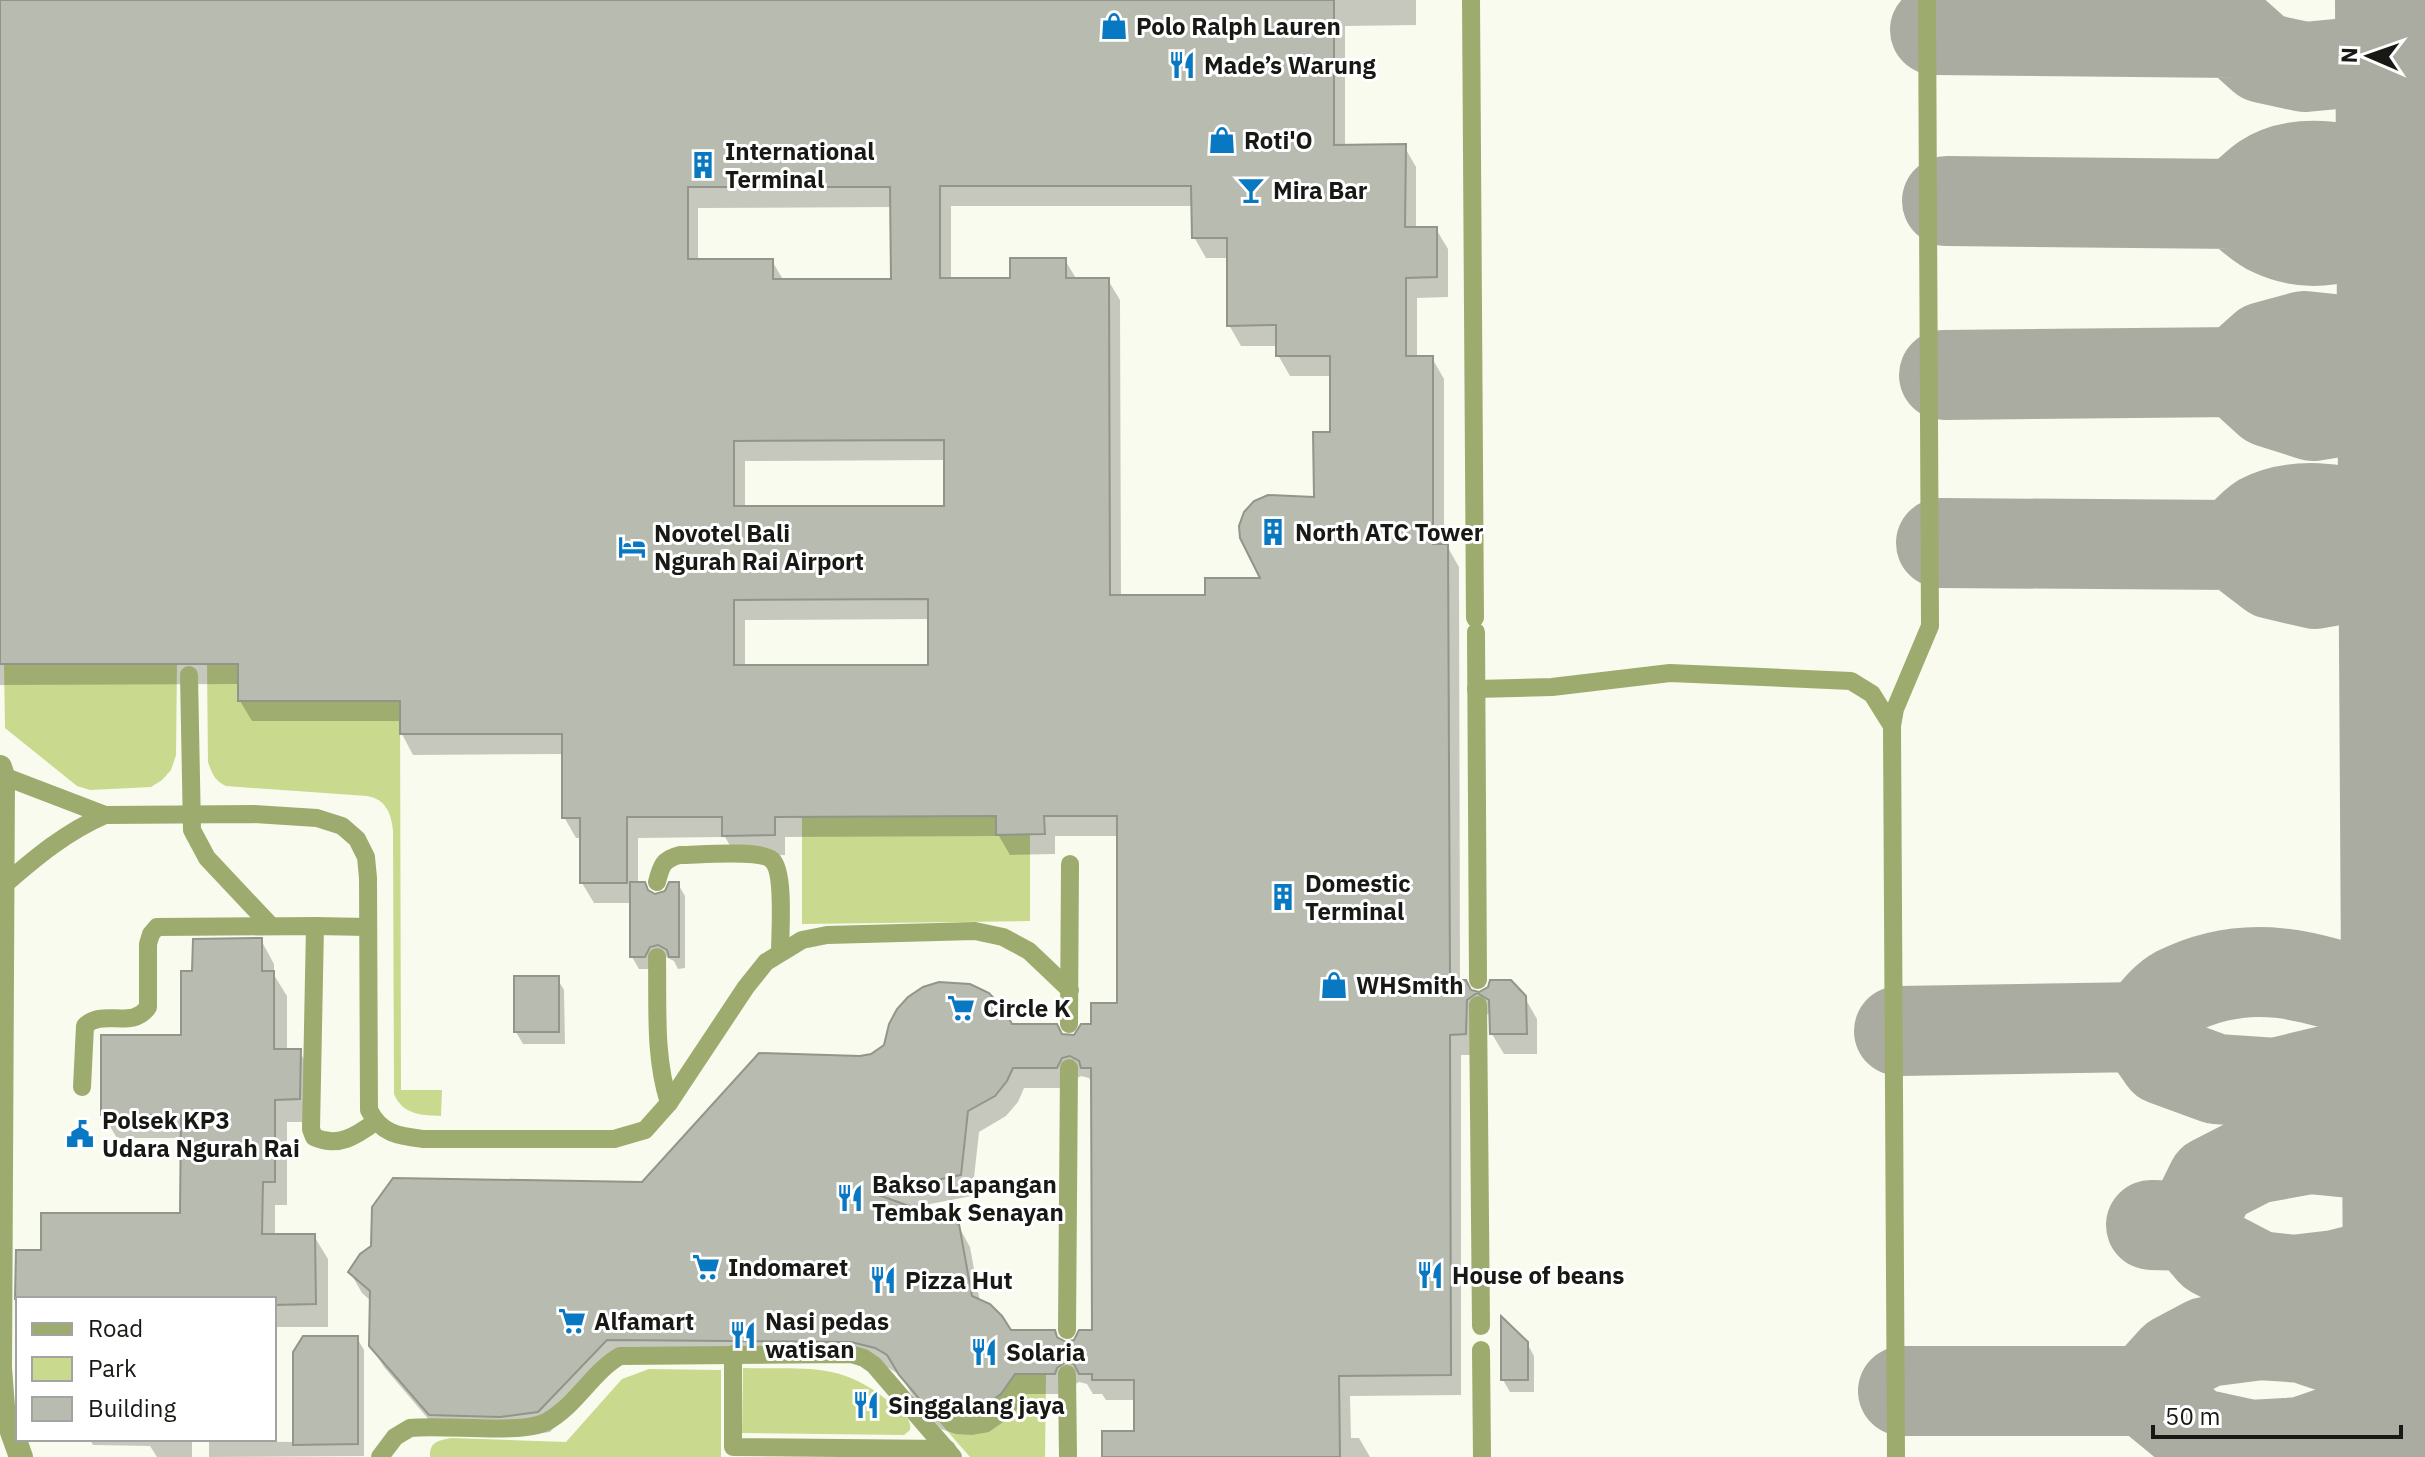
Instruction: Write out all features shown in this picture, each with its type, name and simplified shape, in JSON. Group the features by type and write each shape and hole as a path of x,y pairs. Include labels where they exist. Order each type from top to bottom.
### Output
{"street":[{"path":"2,771 0,1368 3,1407 21,1457"}],"lane":[{"path":"1471,0 1478,980"},
{"path":"1896,1457 1892,726 1895,709 1930,626 1927,0"},
{"path":"1476,689 1552,687 1670,673 1851,681 1872,694 1892,726"},
{"path":"189,675 192,830 207,858 271,926"},
{"path":"2,771 105,815"},
{"path":"4,885 53,843 105,815 190,813 317,818 342,826 357,839 366,857 369,1110 382,1130 423,1139 614,1139 645,1130 669,1103 766,962 802,940 827,935 975,931 1003,937 1029,951 1070,990"},
{"path":"657,882 661,865 669,858 680,855 758,855 771,859 780,881 780,952"},
{"path":"1069,1024 1070,864"},
{"path":"315,926 311,1129 314,1137 322,1140 351,1140 375,1122"},
{"path":"82,1087 85,1026 90,1021 100,1019 134,1018 142,1015 148,1007 148,944 157,927 368,927"},
{"path":"657,957 657,1052 669,1103"},
{"path":"1478,1005 1481,1326"},
{"path":"1067,1330 1069,1068"},
{"path":"1481,1350 1482,1457"},
{"path":"733,1354 733,1447 950,1453"},
{"path":"386,1455 395,1437 410,1428 525,1427 546,1422 620,1356 733,1354 851,1354 864,1358 874,1365 950,1453"},
{"path":"1067,1374 1068,1457"}],"green space":[{"path":"207,663 238,663 239,701 400,701 401,1090 442,1090 441,1116 408,1110 394,1094 393,830 389,812 383,803 367,796 226,786 219,782 208,762"},
{"path":"4,664 177,664 176,755 171,770 151,787 90,790 77,786 5,728"},
{"path":"996,816 996,835 1030,834 1030,921 802,924 802,817"},
{"path":"743,1368 823,1370 840,1374 875,1391 901,1411 908,1419 910,1430 904,1435 742,1433"},
{"path":"649,1369 721,1370 721,1457 430,1457 431,1448 436,1443 452,1438 566,1442 622,1379"},
{"path":"1013,1374 1046,1374 1045,1457 970,1457 928,1409 954,1414 978,1410 998,1396"}],"building":[{"path":"0,0 1334,0 1334,145 1406,144 1405,227 1437,227 1437,277 1406,278 1406,356 1433,356 1433,544 1448,544 1450,980 1466,980 1471,990 1479,992 1488,987 1490,980 1511,980 1526,996 1527,1034 1490,1034 1489,1000 1477,993 1467,1000 1466,1034 1450,1035 1451,1375 1339,1376 1340,1457 1102,1457 1102,1431 1134,1431 1134,1380 1092,1380 1092,1374 1079,1374 1074,1364 1066,1362 1057,1368 1055,1374 1015,1374 1001,1394 977,1411 959,1415 943,1414 927,1408 899,1375 887,1355 875,1348 851,1342 607,1340 538,1412 500,1417 429,1415 369,1346 370,1291 348,1272 360,1254 371,1246 372,1207 393,1178 642,1182 759,1053 871,1054 884,1045 889,1024 908,997 923,987 939,982 970,984 989,993 1012,1024 1057,1024 1062,1034 1074,1035 1081,1024 1091,1024 1091,1003 1117,1003 1117,816 1044,816 1045,834 996,835 996,816 775,817 775,835 722,836 722,817 627,817 627,883 580,883 580,818 562,818 562,734 400,734 400,701 238,701 238,664 0,664","holes":["940,186 1191,186 1192,238 1227,238 1227,326 1276,325 1276,356 1330,356 1330,432 1313,432 1314,497 1268,495 1254,501 1244,512 1239,526 1240,538 1260,578 1205,578 1205,595 1110,595 1109,278 1066,278 1066,258 1010,258 1010,278 940,278","688,187 890,187 891,279 773,279 773,259 688,259","944,440 944,506 734,506 734,441","928,599 928,665 734,665 734,600","1070,1056 1079,1061 1081,1068 1091,1068 1092,1330 1079,1330 1074,1340 1066,1342 1057,1337 1055,1330 1011,1330 990,1304 972,1296 959,1224 873,1193 961,1175 968,1111 995,1096 1013,1068 1057,1068 1062,1058"]},
{"path":"630,882 645,882 648,890 655,894 665,891 669,882 679,882 679,957 669,957 667,950 658,945 650,947 645,957 630,957"},
{"path":"262,938 262,971 274,971 274,1049 301,1049 300,1099 275,1100 275,1182 263,1182 262,1234 315,1234 316,1304 276,1305 276,1297 15,1299 16,1250 41,1250 41,1213 180,1213 181,1115 101,1115 101,1035 181,1035 181,971 192,971 193,939"},
{"path":"514,976 559,976 559,1032 514,1032"},
{"path":"1501,1316 1528,1342 1528,1380 1501,1380"},
{"path":"303,1336 358,1336 358,1444 293,1445 293,1352"}],"taxiway":[{"path":"2380,0 2389,1457"},
{"path":"1935,30 2235,33 2263,58 2305,67 2347,63 2380,48"},
{"path":"2235,204 2264,179 2292,168 2322,166 2381,177"},
{"path":"1947,201 2235,204 2271,231 2285,237 2314,241 2342,237 2382,221"},
{"path":"2236,372 2264,347 2304,336 2333,339 2382,354"},
{"path":"1944,375 2236,372 2269,402 2313,416 2356,409 2383,390"},
{"path":"2234,545 2261,519 2291,509 2322,508 2384,519"},
{"path":"1941,543 2234,545 2272,574 2315,584 2354,577 2384,564"},
{"path":"2141,1027 2176,992 2204,980 2230,974 2282,973 2387,1002"},
{"path":"1899,1031 2141,1027 2164,1060 2216,1079 2275,1083 2338,1068 2387,1038"},
{"path":"2190,1226 2212,1181 2255,1159 2310,1149 2361,1154 2388,1166"},
{"path":"2151,1225 2190,1226 2212,1252 2258,1276 2294,1280 2336,1275 2388,1262"},
{"path":"2145,1391 2174,1359 2206,1342 2260,1335 2303,1338 2389,1367"},
{"path":"1903,1391 2145,1391 2196,1433 2251,1445 2301,1442 2389,1412"}],"place":[{"name":"Polo Ralph Lauren","path":"1114,26"},
{"name":"Made’s Warung","path":"1182,65"},
{"name":"Roti'O","path":"1222,140"},
{"name":"International Terminal","path":"703,165"},
{"name":"Mira Bar","path":"1251,190"},
{"name":"North ATC Tower","path":"1273,532"},
{"name":"Novotel Bali Ngurah Rai Airport","path":"632,547"},
{"name":"Domestic Terminal","path":"1283,897"},
{"name":"WHSmith","path":"1334,985"},
{"name":"Circle K","path":"961,1008"},
{"name":"Polsek KP3 Udara Ngurah Rai","path":"80,1134"},
{"name":"Bakso Lapangan Tembak Senayan","path":"850,1198"},
{"name":"Indomaret","path":"706,1267"},
{"name":"House of beans","path":"1430,1275"},
{"name":"Pizza Hut","path":"883,1280"},
{"name":"Alfamart","path":"572,1321"},
{"name":"Nasi pedas watisan","path":"743,1335"},
{"name":"Solaria","path":"984,1352"},
{"name":"Singgalang jaya","path":"866,1405"}]}
